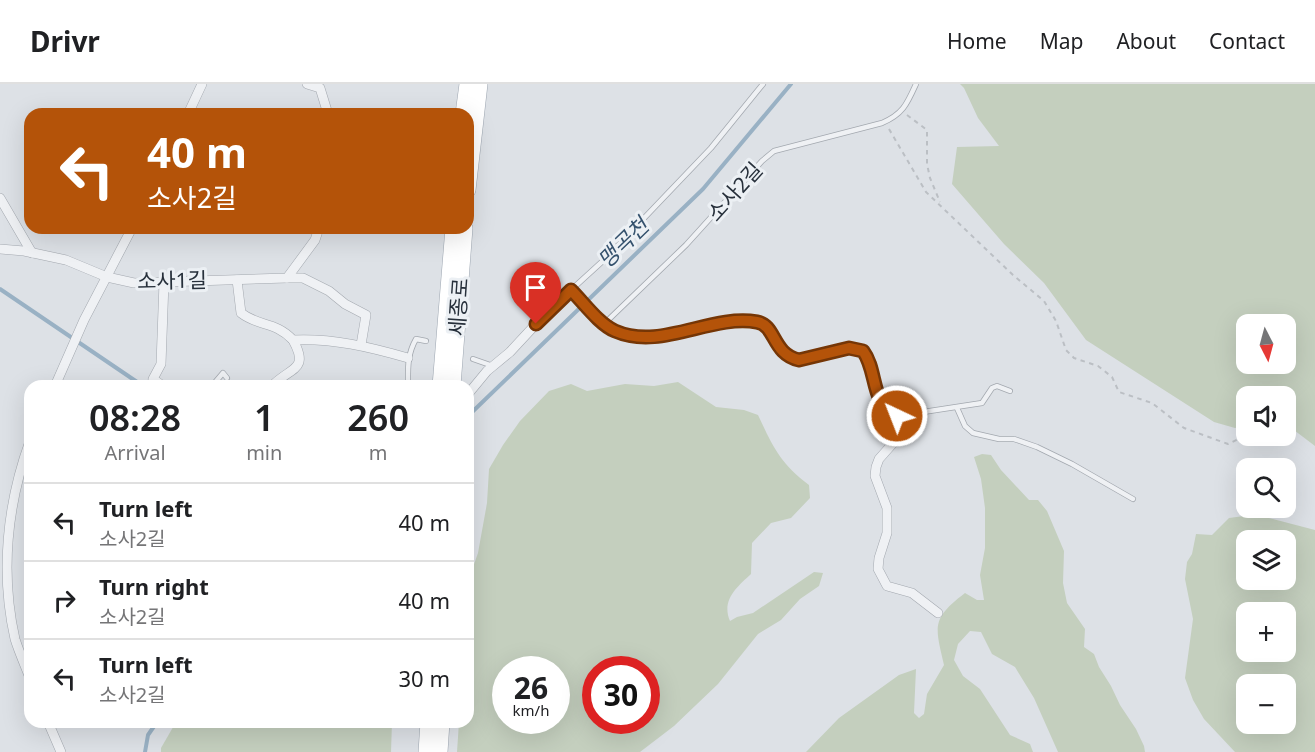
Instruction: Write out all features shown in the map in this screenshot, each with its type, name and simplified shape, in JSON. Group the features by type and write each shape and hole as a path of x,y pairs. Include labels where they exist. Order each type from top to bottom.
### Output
{"main road":[{"path":"464,108 466,84"},
{"path":"474,137 480,84"},
{"name":"세종로","path":"444,380 453,234"},
{"name":"세종로","path":"445,380 464,234"},
{"path":"426,752 428,728"},
{"path":"440,752 442,728"}],"street":[{"path":"191,108 202,84"},
{"path":"307,84 320,88 326,108"},
{"path":"0,198 32,252"},
{"path":"58,380 84,320 129,234"},
{"path":"287,278 317,234"},
{"name":"소사1길","path":"0,249 32,252 66,260 107,277 134,283 303,278 329,291 345,304 366,315 361,345"},
{"name":"소사1길","path":"237,280 241,313 252,321 270,324 284,331 292,339 314,339 361,345 408,358"},
{"path":"154,380 161,364 164,282"},
{"path":"474,387 549,310 574,293"},
{"path":"603,322 615,331 637,337 676,333 740,321 760,322 767,326 784,354 799,360 849,348 863,351 868,358 879,400 884,408 897,416 902,423 902,433 879,459 876,467 875,476 887,508 887,533 878,569 887,586 912,593 938,613"},
{"path":"281,380 297,369 299,351 292,339"},
{"path":"24,458 4,543 15,639 24,662"},
{"path":"51,728 61,752"}],"lane":[{"path":"603,322 574,293 711,148 763,84"},
{"name":"소사2길","path":"603,322 686,245 762,161 774,151 897,116 916,84"},
{"path":"408,380 408,358 416,339 426,341"},
{"path":"473,358 493,366"},
{"path":"217,380 223,373 227,378"},
{"path":"897,416 982,403 992,388 997,386 1010,391"},
{"path":"957,408 965,426 973,433 999,439 1014,439 1037,447 1133,499"}],"path":[{"path":"902,110 927,130 930,178 941,205"},
{"path":"885,121 926,192 1013,275 1044,301 1056,321 1066,350 1074,358 1098,366 1112,377 1119,392 1152,403 1184,428 1228,444 1236,440"}],"green space":[{"path":"960,84 1315,84 1315,446 1296,432 1296,386 1236,386 1235,428 1214,422 1086,340 1044,283 1004,244 952,184 957,147 999,146 978,118"},
{"path":"678,382 716,407 744,410 758,415 778,454 809,485 810,498 791,518 771,523 752,543 751,574 729,600 730,621 753,613 814,572 823,573 819,586 800,599 781,620 758,634 718,684 674,726 640,752 457,752 459,728 474,728 474,564 487,503 489,469 520,421 549,391 571,384 587,391 625,384 654,386"},
{"path":"982,454 991,455 1001,470 1029,500 1038,500 1047,511 1064,551 1063,583 1067,603 1085,629 1084,647 1094,654 1120,705 1136,729 1145,752 1058,752 1034,698 1015,667 992,654 981,632 970,631 958,644 954,660 963,676 980,689 1010,735 1030,744 1033,752 806,752 839,718 899,675 916,669 914,713 919,718 924,714 927,694 944,665 938,632 941,617 965,593 977,600 984,600 980,575 985,548 985,508 981,479 974,457"},
{"path":"1236,517 1269,518 1315,530 1315,752 1235,752 1204,719 1193,700 1185,678 1193,619 1185,579 1187,562 1192,554 1196,534 1212,535 1229,518"},
{"path":"173,728 392,728 391,752 161,752"}],"waterway":[{"name":"맹곡천","path":"474,410 703,189 791,84"},
{"path":"0,289 134,380"},
{"name":"맹곡천","path":"145,752 148,735 153,728"}],"route":[{"path":"536,324 571,290 604,324 615,331 637,337 676,333 740,321 760,322 767,326 784,354 791,358 799,360 811,358 849,348 863,351 868,358 879,400 884,408 897,416"}]}
